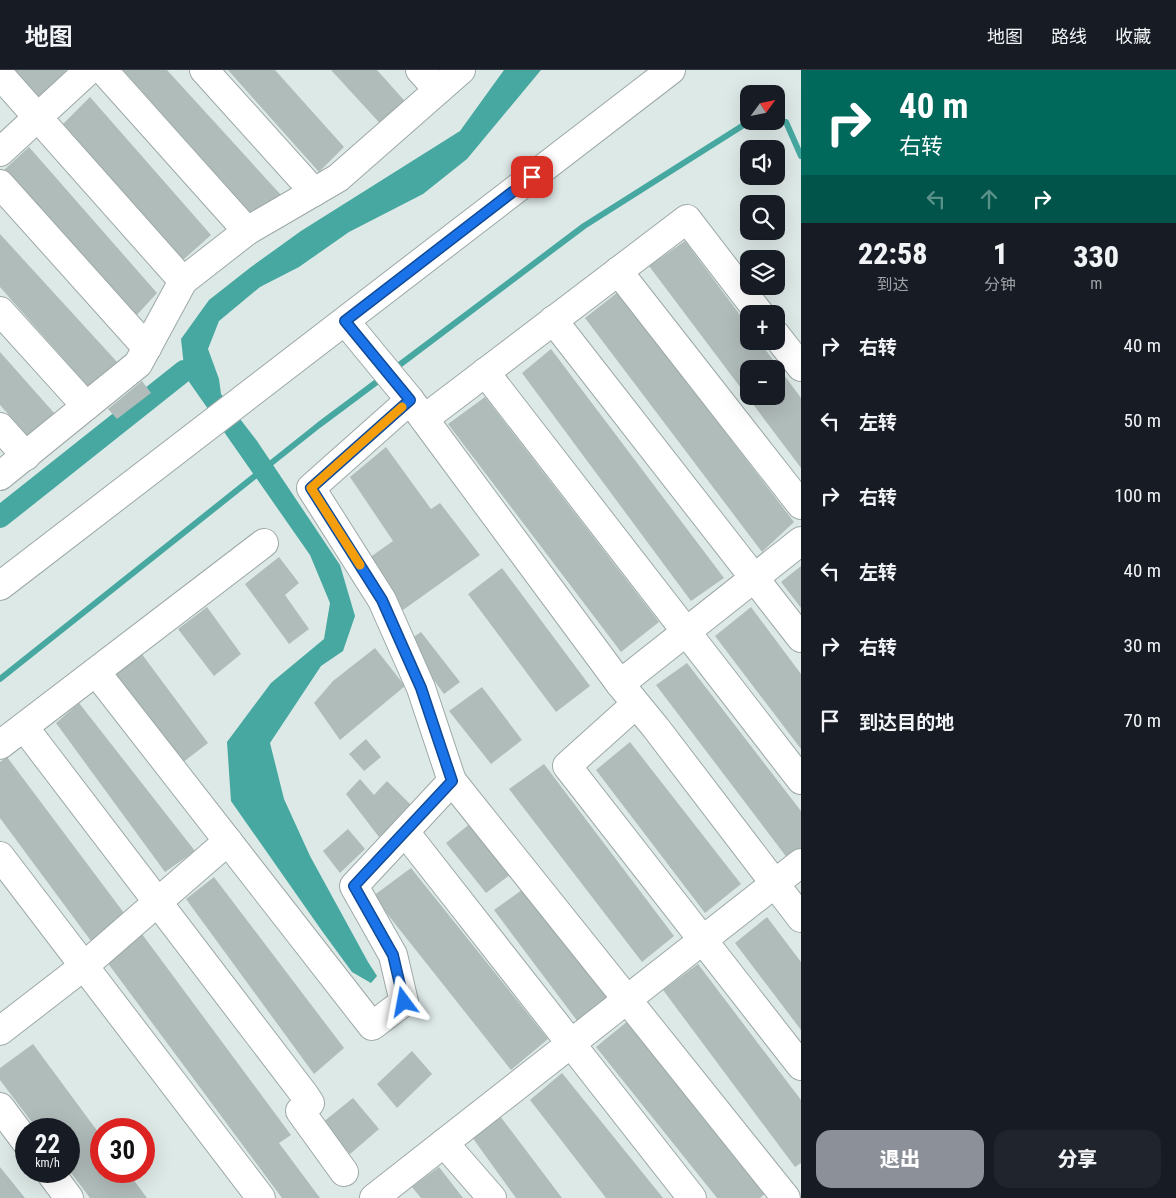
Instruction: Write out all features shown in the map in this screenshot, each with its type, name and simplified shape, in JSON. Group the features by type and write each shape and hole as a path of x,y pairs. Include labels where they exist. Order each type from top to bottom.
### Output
{"street":[{"path":"0,152 90,70"},
{"path":"103,70 247,231"},
{"path":"204,70 314,192"},
{"path":"420,70 438,90"},
{"path":"0,476 138,364 183,281 247,231 338,178 461,70"},
{"path":"0,586 671,70"},
{"path":"0,75 183,281"},
{"path":"0,184 147,348"},
{"path":"753,305 686,219 485,372 417,410 311,488 382,600 421,688 452,781 627,1000 787,1193"},
{"path":"618,271 801,505"},
{"path":"0,311 86,406"},
{"path":"553,320 801,638"},
{"path":"345,321 417,410 628,694 801,918"},
{"path":"785,347 801,367"},
{"path":"485,372 801,780"},
{"path":"0,427 26,456"},
{"path":"801,541 686,632 628,694 567,766 801,1066"},
{"path":"0,745 264,543"},
{"path":"96,672 372,1026 404,1002 393,955 354,886 452,781"},
{"path":"24,727 304,1094 310,1103 300,1110 344,1172"},
{"path":"405,832 692,1198"},
{"path":"0,1031 84,966 228,841"},
{"path":"0,856 261,1198"},
{"path":"374,1198 801,864"},
{"path":"0,1107 15,1127"},
{"path":"444,1143 492,1198"},
{"path":"58,1183 69,1198"}],"water":[{"path":"504,70 541,70 467,159 423,194 349,232 299,267 260,287 219,321 208,349 219,379 221,394 257,441 340,565 355,616 343,651 321,666 270,743 284,799 310,856 377,976 371,983 352,972 231,801 227,742 271,683 324,639 330,603 310,555 185,376 181,339 209,300 251,267 301,231 460,131"}],"building":[{"path":"12,70 65,70 67,72 38,100"},
{"path":"123,70 167,70 281,195 254,217"},
{"path":"228,70 275,70 344,147 319,172"},
{"path":"331,70 377,70 411,108 387,131"},
{"path":"90,97 211,235 183,260 63,124"},
{"path":"29,147 157,293 135,317 4,170"},
{"path":"0,234 118,363 89,388 0,287"},
{"path":"685,241 740,315 740,350 766,350 773,360 740,360 740,387 649,266"},
{"path":"618,292 794,522 762,552 585,318"},
{"path":"551,349 724,578 691,601 522,373"},
{"path":"0,352 55,414 29,437 0,405"},
{"path":"785,376 801,398 801,468 754,405 785,405"},
{"path":"142,381 151,393 117,419 108,409"},
{"path":"485,397 659,622 621,652 448,424"},
{"path":"386,447 431,509 440,503 480,555 403,610 369,558 393,541 350,477"},
{"path":"279,557 299,583 285,595 309,629 289,644 245,584"},
{"path":"801,566 801,608 781,582"},
{"path":"502,568 590,686 556,712 468,594"},
{"path":"207,607 241,654 214,676 178,629"},
{"path":"751,607 801,674 801,749 715,636"},
{"path":"421,632 460,682 444,694 406,642"},
{"path":"375,648 405,686 340,740 314,703 333,681"},
{"path":"141,653 208,743 182,763 115,674"},
{"path":"687,663 801,811 801,848 788,859 656,685"},
{"path":"482,687 522,740 491,764 449,711"},
{"path":"79,703 195,851 165,872 56,723"},
{"path":"366,739 381,757 364,771 349,754"},
{"path":"630,742 741,884 705,913 596,770"},
{"path":"7,757 127,917 91,941 0,818 0,762"},
{"path":"544,764 674,936 642,962 509,789"},
{"path":"360,779 374,795 387,781 413,807 379,837 346,794"},
{"path":"476,819 515,871 486,893 446,843"},
{"path":"348,829 365,849 340,873 323,851"},
{"path":"411,868 548,1039 511,1070 373,896"},
{"path":"214,877 344,1048 314,1074 186,899"},
{"path":"526,887 610,994 578,1022 494,910"},
{"path":"767,917 801,962 801,1030 735,943"},
{"path":"142,934 291,1135 279,1143 320,1198 282,1198 107,962"},
{"path":"698,964 801,1100 801,1163 795,1167 663,990"},
{"path":"629,1020 767,1192 760,1198 717,1198 596,1047"},
{"path":"33,1044 90,1121 90,1183 136,1183 147,1198 90,1198 79,1183 80,1118 29,1118 0,1080 0,1068"},
{"path":"412,1051 432,1074 397,1108 377,1084"},
{"path":"562,1073 663,1198 606,1198 530,1100"},
{"path":"353,1098 379,1129 350,1154 322,1123"},
{"path":"500,1116 562,1198 516,1198 472,1137"},
{"path":"0,1167 25,1198 0,1198"},
{"path":"439,1167 463,1198 421,1198 412,1187"}],"waterway":[{"path":"785,122 801,156"},
{"path":"394,369 584,226 740,127"},
{"path":"0,517 184,371"},
{"path":"0,679 319,425 382,378"}],"slow traffic":[{"path":"360,565 311,488 402,407"}],"route":[{"path":"404,1002 393,955 354,886 452,781 421,688 382,600 311,488 410,400 345,321 532,177"}]}
